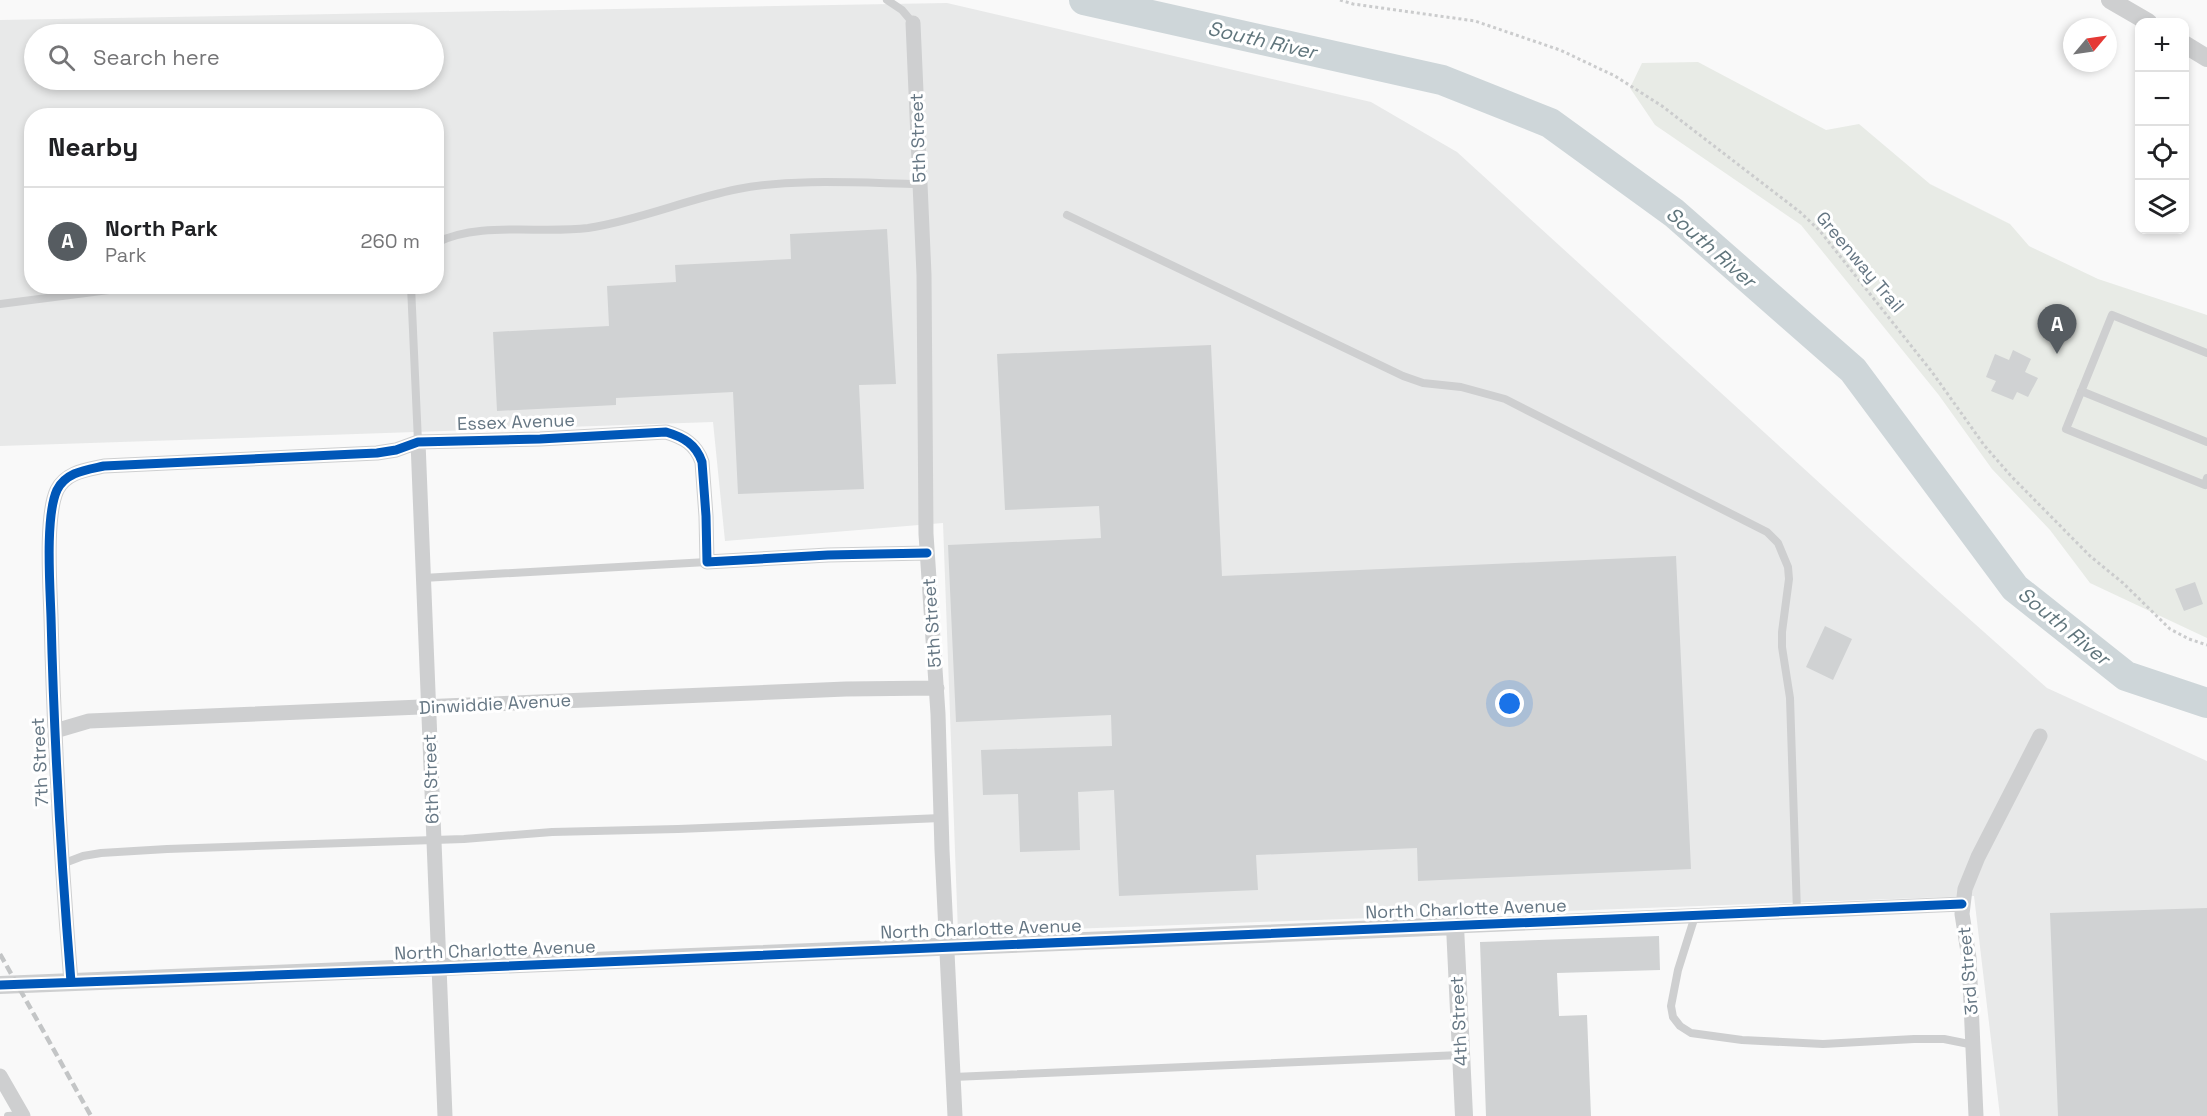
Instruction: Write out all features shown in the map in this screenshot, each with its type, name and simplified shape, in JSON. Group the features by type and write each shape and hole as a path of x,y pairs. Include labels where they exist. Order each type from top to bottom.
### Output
{"street":[{"path":"2110,0 2141,18"},
{"name":"5th Street","path":"913,23 924,275 927,554 937,688 955,1116"},
{"path":"2189,47 2207,58"},
{"name":"Essex Avenue","path":"50,539 53,500 58,488 66,478 77,471 116,465 377,453 396,450 418,442 540,439 666,432 679,436 697,449 702,462 707,562"},
{"name":"6th Street","path":"418,442 445,1116"},
{"name":"7th Street","path":"50,539 55,731 70,982"},
{"path":"707,562 828,555 927,554"},
{"name":"Dinwiddie Avenue","path":"55,731 69,725 89,721 846,689 937,688"},
{"name":"3rd Street","path":"1976,1116 1969,958 1962,904 1967,883 1978,857 2040,736"},
{"name":"North Charlotte Avenue","path":"0,985 439,969 1962,904"},
{"name":"4th Street","path":"1455,926 1464,1116"},
{"path":"0,1076 18,1116"}],"lane":[{"path":"887,0 902,10 913,23"},
{"path":"444,239 467,232 556,231 607,224 695,199 772,185 848,182 919,184"},
{"path":"1067,215 1404,376 1423,383 1461,387 1505,399 1767,532 1778,543 1788,567 1789,579 1782,640 1790,698 1797,912"},
{"path":"0,304 78,294"},
{"path":"411,294 418,442"},
{"path":"2207,353 2112,315 2066,429 2205,485 2207,478"},
{"path":"2081,391 2207,442"},
{"path":"423,578 707,562"},
{"path":"62,864 83,856 101,853 434,840 552,832 941,818"},
{"path":"1695,916 1678,970 1671,1006 1673,1017 1680,1026 1691,1033 1742,1040 1823,1044 1944,1039 1974,1045"},
{"path":"953,1077 1461,1055"}],"shaded area":[{"path":"947,3 1371,102 1457,152 2047,688 2207,761 2207,1116 2000,1116 1974,896 958,933 943,523 725,541 713,422 0,446 0,20"},
{"path":"1698,62 1826,130 1859,124 1930,184 2010,224 2029,246 2098,279 2207,315 2207,638 2090,583 2050,530 1992,469 1938,394 1801,225 1655,125 1630,88 1642,63"}],"building":[{"path":"887,229 896,384 859,385 864,489 738,494 733,392 616,398 616,405 497,411 493,332 609,326 607,286 676,282 675,265 791,259 790,234"},
{"path":"1211,345 1222,576 1676,556 1691,869 1418,881 1417,848 1256,855 1258,890 1119,896 1114,790 1078,792 1080,850 1020,852 1018,794 983,795 981,750 1112,746 1111,715 956,722 948,545 1101,538 1099,506 1005,510 997,354"},
{"path":"2013,350 2031,359 2025,372 2038,378 2028,397 2017,392 2013,400 1991,391 1996,381 1986,377 1995,354 2009,360"},
{"path":"2195,582 2203,604 2184,611 2175,589"},
{"path":"1825,626 1852,639 1833,680 1806,667"},
{"path":"2207,908 2207,1116 2058,1116 2050,913"},
{"path":"1659,936 1660,970 1557,973 1559,1016 1587,1015 1591,1116 1486,1116 1480,942"}],"waterway":[{"name":"South River","path":"1084,0 1442,80 1550,123 1674,213 1853,370 2015,588 2126,676 2207,703"}],"railway":[{"path":"0,954 91,1116"}],"cycle path":[{"path":"71,982 56,754 49,552 53,502 61,484 71,476 104,466 377,453 396,450 418,442 540,439 666,432 688,442 696,450 702,462 707,562 828,555 927,553"},
{"path":"0,985 439,969 1962,904"}],"place":[{"name":"North Park","path":"2057,354"}]}
